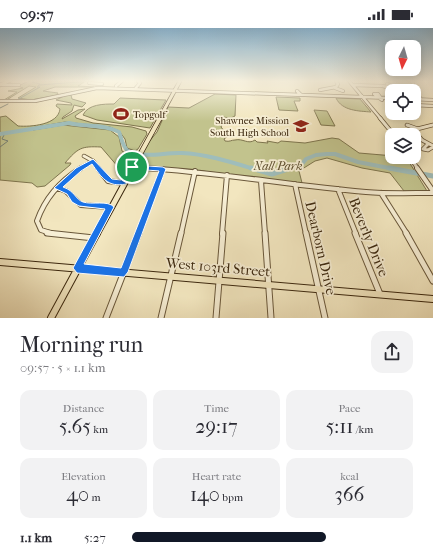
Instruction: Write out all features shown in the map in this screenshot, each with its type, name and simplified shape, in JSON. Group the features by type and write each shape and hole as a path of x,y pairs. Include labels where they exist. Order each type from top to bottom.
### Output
{"main road":[{"path":"51,318 170,95"},
{"name":"West 103rd Street","path":"0,262 433,299"}],"street":[{"path":"0,102 35,101 59,95"},
{"path":"285,95 385,98"},
{"path":"360,95 389,128"},
{"path":"374,95 377,98"},
{"path":"378,95 381,98"},
{"path":"421,96 426,100"},
{"path":"421,100 433,100"},
{"path":"421,105 433,106"},
{"path":"407,125 415,128"},
{"path":"421,128 433,125"},
{"path":"421,140 433,146 428,150 423,149 428,144"},
{"path":"84,156 93,161 108,181 123,183"},
{"path":"93,161 79,169 58,188 46,202 38,216 38,226 41,230 48,233 94,238"},
{"path":"414,164 433,192"},
{"path":"132,167 194,171 261,181 381,193 433,192"},
{"path":"106,318 163,169"},
{"path":"161,318 194,171"},
{"path":"216,318 227,175"},
{"path":"261,181 271,318"},
{"name":"Dearborn Drive","path":"295,184 325,318"},
{"path":"58,188 69,192 75,200 82,204 110,207"},
{"name":"Beverly Drive","path":"338,189 380,294"},
{"path":"381,193 401,223 433,281"}],"green space":[{"path":"15,95 8,99 15,100 4,100"},
{"path":"24,95 57,95 31,100 18,98"},
{"path":"70,95 72,99 86,103 82,107 74,105 72,111 62,119 78,110 85,109 75,116 76,118 93,123 132,127 146,131 147,134 138,149 135,151 127,148 125,139 119,131 110,127 65,122 31,128 33,130 63,125 110,130 119,137 122,151 127,154 136,155 125,175 101,147 89,147 80,149 73,154 65,163 71,163 70,165 45,186 37,187 32,183 0,180 0,117 6,116 18,126 43,124 54,119 58,114 60,109 56,106 57,104 72,105 71,103 56,100"},
{"name":"Nall Park","path":"214,95 236,95 235,116 231,118 222,117 223,122 221,127 228,136 224,139 225,141 238,140 250,142 255,140 257,142 268,143 267,141 278,143 281,141 305,143 332,138 339,139 359,153 385,155 385,164 410,164 427,191 404,191 390,173 362,168 327,158 315,161 299,171 302,183 272,181 196,170 136,166 148,143 157,132 168,107 189,108"},
{"path":"276,97 300,98 300,101 294,101 298,111 279,110"},
{"name":"Topgolf","path":"120,98 166,100 150,128 97,120 83,115 85,111 92,107 114,104"},
{"path":"336,98 360,99 371,112 351,110 342,106"},
{"path":"314,110 327,111 335,126 321,125"}],"waterway":[{"path":"17,100 27,95"},
{"path":"0,108 8,104"},
{"path":"0,134 69,123 101,127 113,129 119,132 126,150 142,155 175,153 200,155 254,169"},
{"path":"0,147 8,141 2,139 5,133"},
{"path":"289,169 302,164 306,159 316,155 335,154 358,162 394,169"},
{"path":"251,168 272,174 289,169"},
{"path":"389,168 433,176"}],"place":[{"name":"Topgolf","path":"121,114"},
{"name":"Shawnee Mission South High School","path":"301,126"}],"route":[{"path":"93,161 106,179 110,182 123,183 132,167 163,169 124,272 77,268 110,207 92,206 78,203 72,194 66,190 58,188 79,169 93,161"}]}
